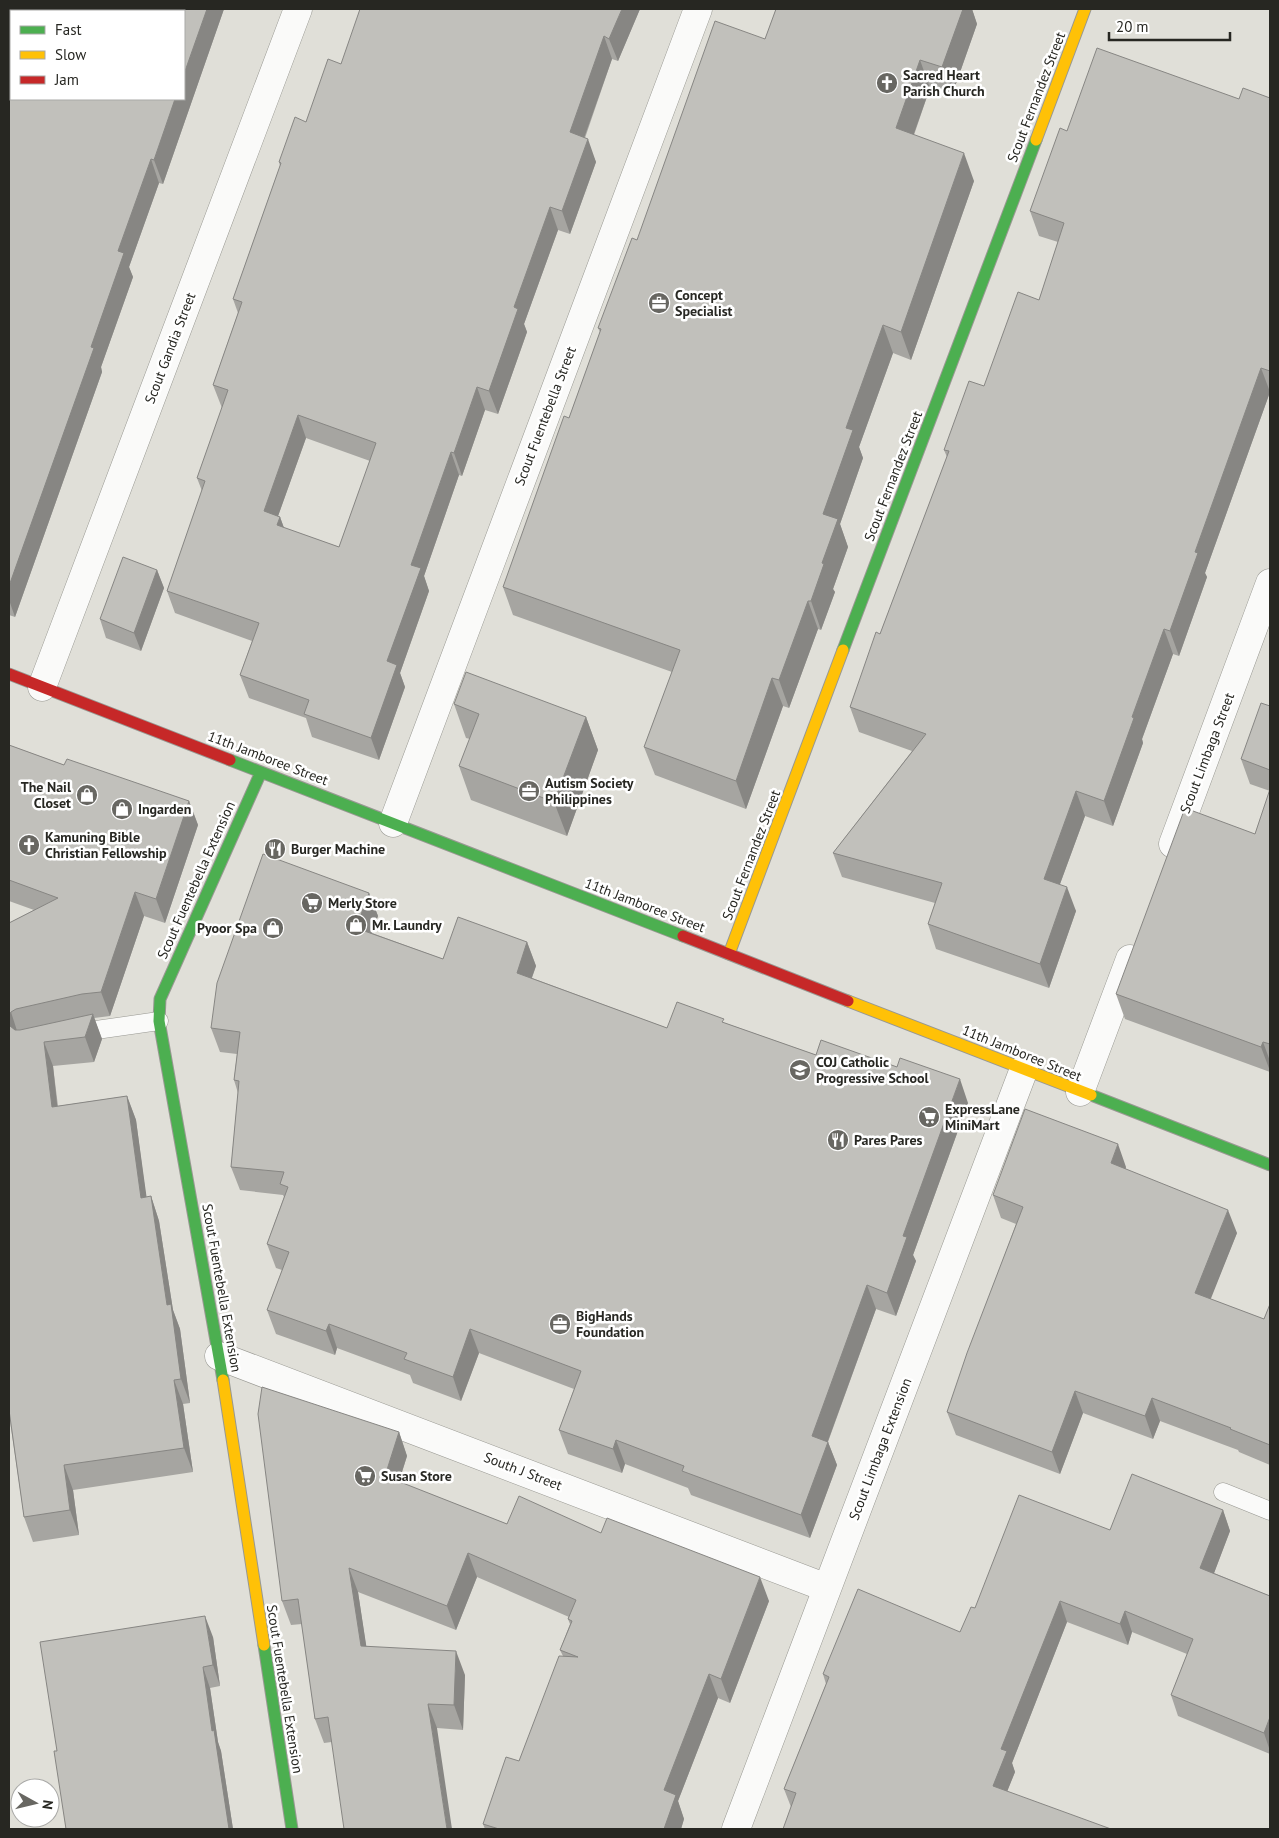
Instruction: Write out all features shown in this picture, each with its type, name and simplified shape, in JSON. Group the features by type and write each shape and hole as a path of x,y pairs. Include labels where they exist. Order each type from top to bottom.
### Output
{"street":[{"name":"Scout Gandia Street","path":"42,687 298,9"},
{"name":"Scout Fuentebella Street","path":"392,823 698,9"},
{"name":"Scout Fernandez Street","path":"729,954 1085,9"},
{"name":"Scout Limbaga Street","path":"1163,870 1270,583"},
{"name":"11th Jamboree Street","path":"9,674 1270,1165"},
{"name":"Scout Fuentebella Extension","path":"261,772 160,999 159,1021 219,1356 292,1829"},
{"path":"1080,1092 1139,935"},
{"name":"Scout Limbaga Extension","path":"736,1829 1024,1069"},
{"name":"South J Street","path":"219,1356 827,1588"}],"lane":[{"path":"58,1036 93,1029 159,1021"},
{"path":"1223,1492 1270,1511"}],"building":[{"path":"9,9 207,9 185,71 185,10 10,10 10,100 175,100 154,160 151,159 118,251 124,253 91,347 94,348 9,586"},
{"path":"360,9 622,9 609,39 604,36 570,132 588,139 562,211 550,207 514,307 518,309 489,391 477,387 454,453 451,452 411,565 421,568 387,661 397,665 371,738 304,714 309,700 240,675 259,623 167,591 205,481 197,478 228,390 213,385 242,302 233,299 281,163 279,162 295,117 306,122 328,59 341,64","holes":["298,415 376,443 339,547 277,525 280,517 264,511"]},
{"path":"776,9 963,9 942,67 920,60 896,128 964,153 901,332 883,325 846,428 853,430 823,514 838,519 822,563 824,564 811,601 808,601 779,680 772,678 736,781 644,747 680,650 503,587 564,416 569,418 601,329 598,328 632,238 637,240 715,21 765,39"},
{"path":"1097,48 1239,99 1243,88 1270,98 1270,371 1261,368 1195,552 1198,553 1170,631 1164,629 1104,801 1076,791 1044,879 1067,887 1040,964 928,924 942,883 833,853 926,734 850,707 876,632 880,634 949,451 944,450 969,381 984,386 1018,292 1039,300 1064,223 1030,211 1060,128 1067,131"},
{"path":"123,557 157,570 134,633 100,619"},
{"path":"466,672 586,717 554,802 459,766 479,714 454,704"},
{"path":"1261,703 1270,706 1270,770 1241,759"},
{"path":"9,745 64,765 67,759 189,801 156,899 135,892 101,992 82,994 16,1009 9,1015 9,923 58,898 9,880"},
{"path":"1270,789 1270,1044 1263,1042 1261,1047 1116,994 1185,808 1255,834"},
{"path":"263,854 369,893 356,928 443,959 458,917 527,942 517,973 667,1028 677,1002 724,1019 722,1022 816,1055 821,1040 897,1067 900,1058 960,1079 903,1236 907,1237 887,1293 867,1285 812,1436 828,1442 801,1515 682,1471 684,1466 616,1440 613,1449 559,1430 581,1371 470,1329 453,1377 404,1359 407,1353 329,1324 326,1331 267,1310 289,1252 267,1244 288,1187 280,1184 284,1172 231,1167 239,1081 234,1080 240,1032 211,1028 217,983"},
{"path":"93,1014 85,1037 44,1042 52,1107 127,1096 141,1198 151,1196 167,1305 171,1304 181,1379 174,1380 184,1448 64,1465 70,1510 24,1517 9,1410 9,1021 10,1026 15,1030 20,1030"},
{"path":"1025,1109 1118,1144 1111,1163 1228,1210 1195,1293 1264,1319 1270,1304 1270,1445 1152,1398 1145,1416 1075,1391 1052,1452 947,1412 967,1353 1023,1207 993,1195"},
{"path":"262,1387 399,1432 385,1476 507,1524 519,1496 601,1533 607,1518 760,1577 721,1679 709,1674 664,1790 676,1795 664,1829 499,1829 483,1824 506,1757 519,1761 559,1656 578,1657 560,1650 572,1621 568,1619 576,1600 468,1553 447,1606 349,1568 361,1646 456,1651 454,1705 428,1704 447,1829 344,1829 328,1717 315,1719 298,1599 282,1601 258,1414"},
{"path":"1132,1474 1223,1510 1200,1568 1270,1596 1270,1717 1264,1733 1171,1695 1193,1639 1125,1611 1120,1624 1060,1601 1001,1749 1007,1751 993,1786 1111,1829 783,1829 796,1793 784,1789 829,1677 823,1674 858,1589 960,1632 971,1607 975,1608 1019,1495 1110,1530"},
{"path":"205,1616 213,1665 203,1667 229,1829 66,1829 60,1778 58,1778 54,1751 57,1751 40,1642"}],"traffic: fast":[{"path":"843,650 1036,140"},
{"path":"230,760 683,936"},
{"path":"223,1380 159,1021 160,999 261,772"},
{"path":"1091,1095 1270,1165"},
{"path":"264,1645 292,1829"}],"traffic: slow":[{"path":"1036,140 1085,9"},
{"path":"729,954 843,650"},
{"path":"848,1001 1091,1095"},
{"path":"223,1380 264,1645"}],"traffic: jam":[{"path":"9,674 230,760"},
{"path":"683,936 848,1001"}],"place":[{"name":"Sacred Heart Parish Church","path":"887,83"},
{"name":"Concept Specialist","path":"659,303"},
{"name":"Autism Society Philippines","path":"529,791"},
{"name":"The Nail Closet","path":"87,795"},
{"name":"Ingarden","path":"122,809"},
{"name":"Kamuning Bible Christian Fellowship","path":"29,845"},
{"name":"Burger Machine","path":"275,849"},
{"name":"Merly Store","path":"312,903"},
{"name":"Mr. Laundry","path":"356,925"},
{"name":"Pyoor Spa","path":"273,928"},
{"name":"COJ Catholic Progressive School","path":"800,1070"},
{"name":"ExpressLane MiniMart","path":"929,1117"},
{"name":"Pares Pares","path":"838,1140"},
{"name":"BigHands Foundation","path":"560,1324"},
{"name":"Susan Store","path":"365,1476"}]}
